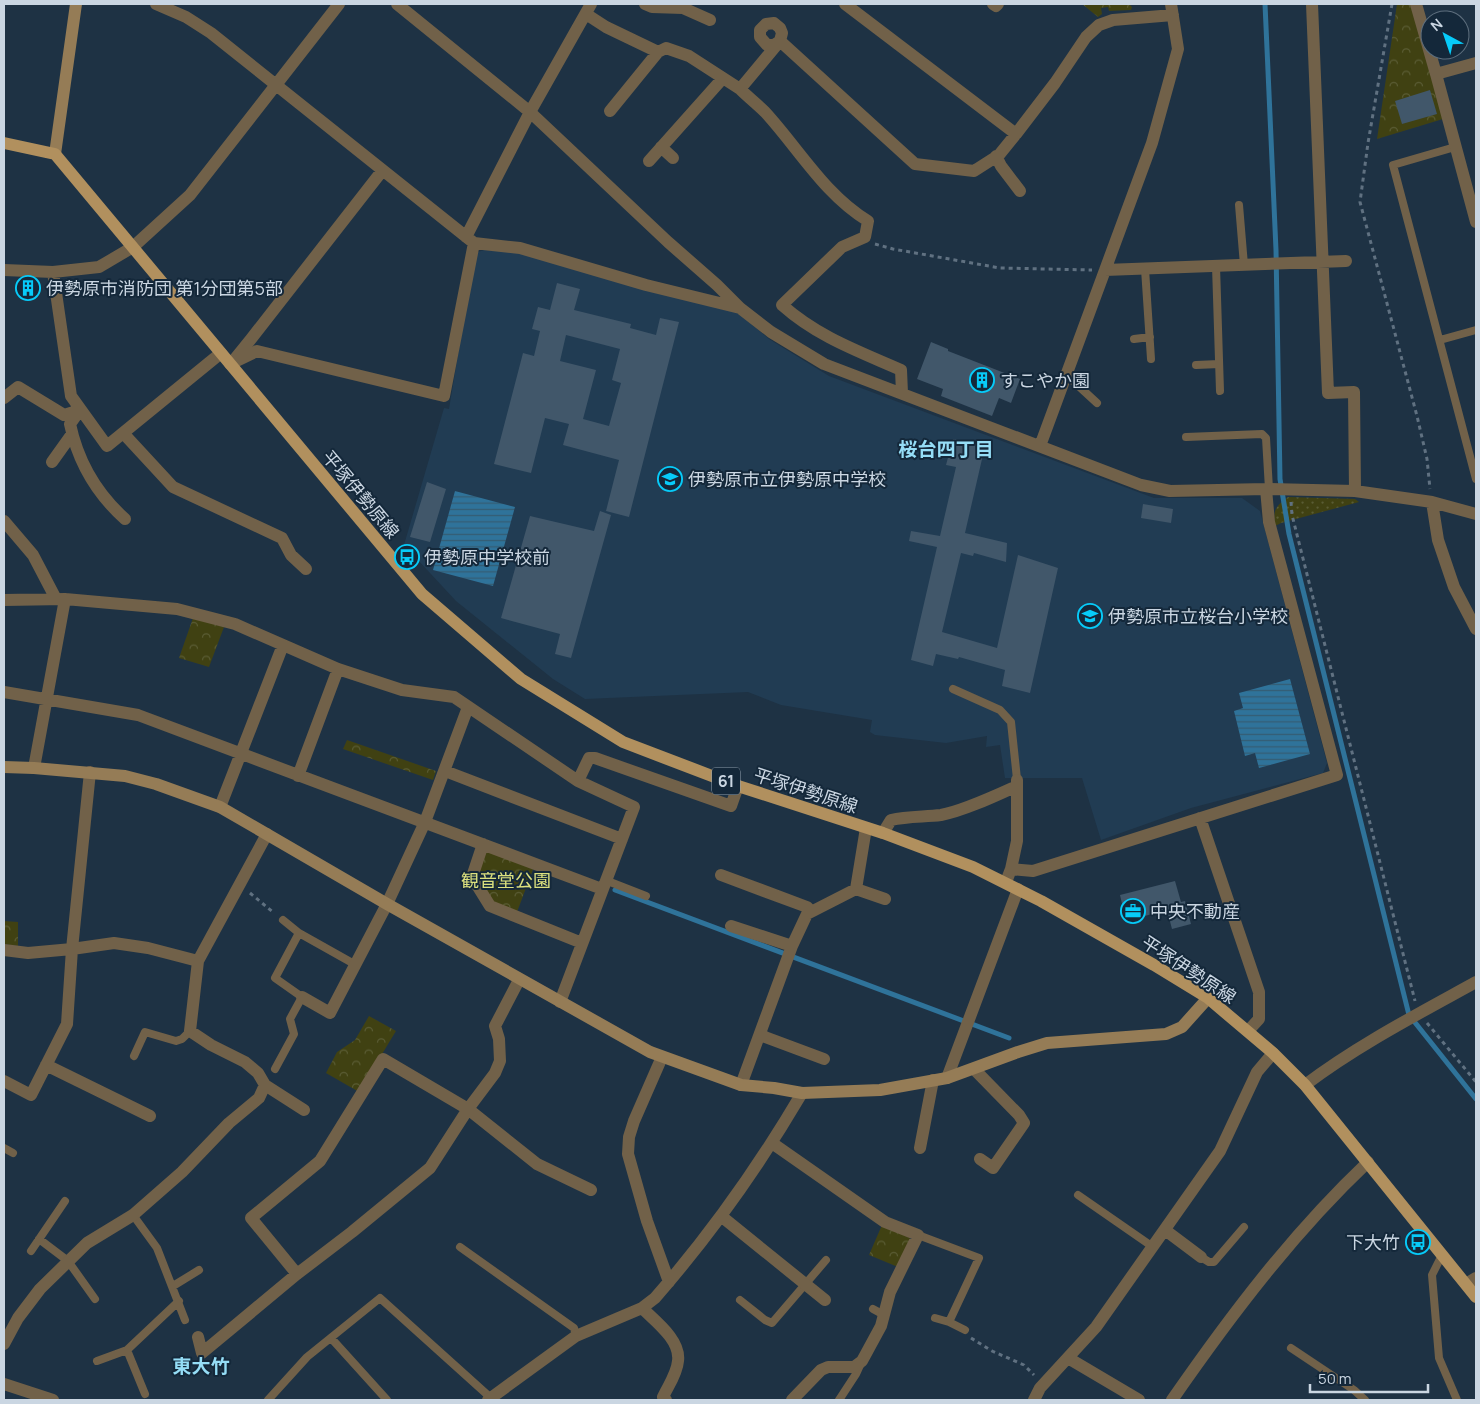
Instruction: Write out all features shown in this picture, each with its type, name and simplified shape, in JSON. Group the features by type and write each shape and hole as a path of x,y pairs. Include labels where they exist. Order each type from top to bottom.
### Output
{"main road":[{"path":"4,143 55,154"},
{"name":"平塚伊勢原線","path":"55,154 422,594 521,679 624,742 738,786 934,851 1006,882 1154,965 1208,998 1273,1053 1305,1085 1442,1254 1471,1281 1476,1297"}],"street":[{"path":"55,154 76,4"},
{"path":"156,4 186,17 211,33 470,240 520,248 646,285 740,308"},
{"path":"4,270 53,272 99,267 133,247 190,195 339,4"},
{"path":"396,4 530,112 740,308 771,332 824,364 1141,485 1170,491 1267,489 1355,491 1432,502 1476,514"},
{"path":"645,4 652,7 685,6 710,20"},
{"path":"845,4 1016,134"},
{"path":"993,4 996,6 998,4"},
{"path":"1312,4 1328,393 1354,392 1355,491"},
{"path":"1416,4 1476,222"},
{"path":"230,364 256,352 444,396 470,240 530,112 589,9 606,27 658,52"},
{"path":"740,89 780,41 915,164 974,171 996,156 1016,134 1086,37 1099,25 1113,20 1172,10 1178,49 1152,143 1040,446"},
{"path":"610,111 658,52 666,48 689,56 740,89 765,112 832,193 868,221 865,237 842,247 782,305 799,320 830,339 901,370 902,394"},
{"path":"1436,74 1476,63"},
{"path":"649,161 723,78"},
{"path":"662,147 673,158"},
{"path":"996,156 1001,166 1020,190"},
{"path":"230,364 257,332 382,170"},
{"path":"1105,270 1346,261"},
{"path":"53,272 71,396 107,446 221,353"},
{"path":"4,398 18,387 64,415 80,410"},
{"path":"80,410 70,424 87,473 108,504 125,518"},
{"path":"52,462 72,434"},
{"path":"124,434 173,487 282,538 291,555 306,569"},
{"path":"1011,869 1033,871 1337,775 1269,522 1267,489"},
{"path":"1432,502 1438,540 1454,587 1476,629"},
{"path":"4,521 33,555 60,599 47,700 34,768"},
{"path":"4,600 60,599 177,609 235,624 338,669 402,690 454,697 578,781 634,807 560,1002"},
{"path":"220,807 242,755 283,645"},
{"path":"298,776 338,669"},
{"path":"4,692 138,715 483,844 604,884"},
{"path":"302,997 330,1013 387,904 425,822 468,707"},
{"path":"578,781 589,758 595,758 731,806 738,786"},
{"path":"4,767 125,776 156,784 220,807 520,980 650,1052 741,1086 774,1088 802,1093 880,1090 947,1078 1047,1043 1166,1034 1182,1027 1208,998"},
{"path":"445,771 622,839"},
{"path":"4,1081 31,1095 67,1024 72,950 90,772"},
{"path":"883,833 891,820 942,815 985,800 1017,783 1016,841 1011,869 1006,882"},
{"path":"1200,818 1259,992 1258,1019 1248,1031"},
{"path":"856,889 866,828"},
{"path":"267,834 198,961 190,1031 211,1045 245,1062 258,1073 265,1085 304,1110"},
{"path":"483,844 472,877 490,906 582,943"},
{"path":"721,875 807,906 811,912"},
{"path":"741,1086 792,946 807,914 856,889 885,899"},
{"path":"947,1078 1018,889"},
{"path":"731,926 792,946"},
{"path":"4,950 28,953 72,950 114,943 148,948 198,961"},
{"path":"198,1337 202,1353 430,1168 468,1110 496,1073 500,1061 499,1040 495,1026 520,980"},
{"path":"1305,1085 1327,1068 1476,982"},
{"path":"760,1033 765,1037 824,1060"},
{"path":"1034,1400 1044,1384 1096,1327 1220,1151 1258,1072 1273,1053"},
{"path":"662,1057 634,1121 629,1137 628,1154 647,1221 669,1282"},
{"path":"297,1274 251,1218 320,1161 383,1059 468,1110 536,1164 591,1190"},
{"path":"46,1065 119,1106 147,1116"},
{"path":"974,1069 1019,1115 1024,1123 995,1169 980,1159"},
{"path":"920,1148 933,1080"},
{"path":"4,1344 18,1318 40,1289 87,1244 133,1215 182,1172 229,1123 258,1098 265,1085"},
{"path":"489,1399 576,1336 642,1308 655,1298 721,1216 772,1143 802,1093"},
{"path":"772,1143 885,1222 918,1235 878,1312 881,1326 862,1361 854,1367 828,1367 821,1370 792,1400"},
{"path":"1172,1400 1234,1314 1287,1247 1336,1192 1368,1162"},
{"path":"721,1216 825,1300"},
{"path":"1165,1230 1201,1257"},
{"path":"642,1308 673,1339 679,1360 663,1399"},
{"path":"1068,1358 1140,1400"},
{"path":"4,1384 53,1400"}],"lane":[{"path":"1455,147 1393,165 1476,479"},
{"path":"1239,205 1244,265"},
{"path":"1216,266 1220,391"},
{"path":"1145,269 1151,359"},
{"path":"1440,340 1476,330"},
{"path":"1134,339 1150,337"},
{"path":"1196,365 1219,364"},
{"path":"1065,377 1072,380 1097,403"},
{"path":"1186,437 1262,434 1266,438 1267,489"},
{"path":"953,690 1000,710 1011,722 1017,783"},
{"path":"604,884 646,896"},
{"path":"283,920 299,933 356,966"},
{"path":"275,1069 294,1034 290,1019 302,997 275,978 299,933"},
{"path":"134,1056 145,1032 182,1040 190,1031"},
{"path":"4,1148 13,1153"},
{"path":"1078,1195 1153,1247"},
{"path":"31,1251 64,1201"},
{"path":"133,1215 157,1248 185,1320"},
{"path":"1201,1257 1208,1262 1214,1262 1244,1227"},
{"path":"918,1235 979,1258 949,1322"},
{"path":"39,1240 68,1262 95,1299"},
{"path":"460,1247 574,1328 576,1336"},
{"path":"1442,1254 1432,1275 1439,1358 1457,1400"},
{"path":"740,1300 764,1320 772,1323 826,1260"},
{"path":"173,1286 199,1270"},
{"path":"268,1400 307,1357 380,1298 489,1399"},
{"path":"97,1361 127,1350 179,1301"},
{"path":"935,1318 949,1322 964,1330"},
{"path":"331,1338 387,1400"},
{"path":"1291,1348 1354,1390 1364,1400"},
{"path":"127,1350 146,1394"},
{"path":"839,1400 862,1361"}],"path":[{"path":"1392,4 1368,143 1360,202 1427,459 1432,502"},
{"path":"865,237 874,244 894,249 1000,268 1105,270"},
{"path":"1289,489 1292,515 1418,1014 1476,1082"},
{"path":"240,884 283,920"},
{"path":"964,1330 968,1336 992,1351 1024,1365 1044,1384"}],"shaded area":[{"path":"487,249 512,251 737,312 769,339 829,376 1154,498 1242,498 1260,511 1327,763 1323,773 1191,808 1101,840 1082,778 1005,778 1000,745 986,747 987,736 946,743 875,735 870,732 872,720 781,705 748,692 585,699 553,679 456,601 404,545 444,408 449,409 474,259 478,252"},
{"path":"455,491 515,507 493,586 433,570"},
{"path":"1290,679 1310,754 1259,768 1255,753 1245,756 1234,711 1243,708 1239,693"}],"green space":[{"path":"1082,4 1129,4 1132,7 1131,10 1109,11 1108,7 1101,8 1102,14 1098,17"},
{"path":"1397,4 1412,4 1420,34 1420,60 1427,60 1443,119 1377,139"},
{"path":"1288,497 1355,499 1359,502 1275,526 1274,516 1276,509"},
{"path":"193,618 224,627 209,667 179,658"},
{"path":"347,740 436,771 433,780 343,749"},
{"name":"観音堂公園","path":"490,850 534,867 517,912 495,904 476,876 485,854"},
{"path":"4,921 18,922 18,946 4,944"},
{"path":"369,1016 396,1031 359,1092 326,1073 337,1052 355,1040"},
{"path":"882,1225 910,1238 898,1267 869,1255"}],"building":[{"path":"1430,90 1437,114 1402,124 1395,101"},
{"name":"伊勢原市消防団 第1分団第5部","path":"33,280 35,294 19,295 17,281"},
{"path":"557,283 580,289 574,310 631,324 630,328 656,335 660,318 679,322 629,517 606,511 619,460 563,445 569,424 545,418 531,473 494,464 523,353 534,356 540,331 532,329 538,307 550,310","holes":["566,335 620,349 612,380 621,383 609,426 583,419 596,370 560,361"]},
{"name":"すこやか園","path":"931,342 948,349 948,351 1020,379 1011,403 999,398 992,416 941,396 943,389 917,379"},
{"path":"953,439 985,446 965,533 1007,543 1006,562 974,553 973,556 961,553 942,632 997,648 1018,555 1058,568 1030,693 1002,686 1005,670 959,657 958,659 936,654 933,666 911,660 937,547 909,541 911,531 940,536 956,467 946,465"},
{"path":"427,482 446,489 430,542 410,537"},
{"path":"1143,504 1173,509 1171,523 1141,518"},
{"path":"600,511 611,515 571,658 555,654 560,634 501,618 530,516 594,531"},
{"path":"1175,881 1181,902 1185,901 1191,924 1172,929 1167,910 1126,921 1120,895"}],"waterway":[{"path":"1265,4 1276,250 1280,479 1289,534 1409,1015 1476,1099"},
{"path":"615,890 1009,1038"}],"place":[{"name":"伊勢原市消防団 第1分団第5部","path":"28,288"},
{"name":"すこやか園","path":"982,380"},
{"name":"伊勢原市立伊勢原中学校","path":"670,479"},
{"name":"伊勢原中学校前","path":"407,557"},
{"name":"伊勢原市立桜台小学校","path":"1090,616"},
{"name":"中央不動産","path":"1133,911"},
{"name":"下大竹","path":"1418,1242"}],"district":[{"name":"桜台四丁目","path":"946,449"},
{"name":"東大竹","path":"201,1366"}]}
